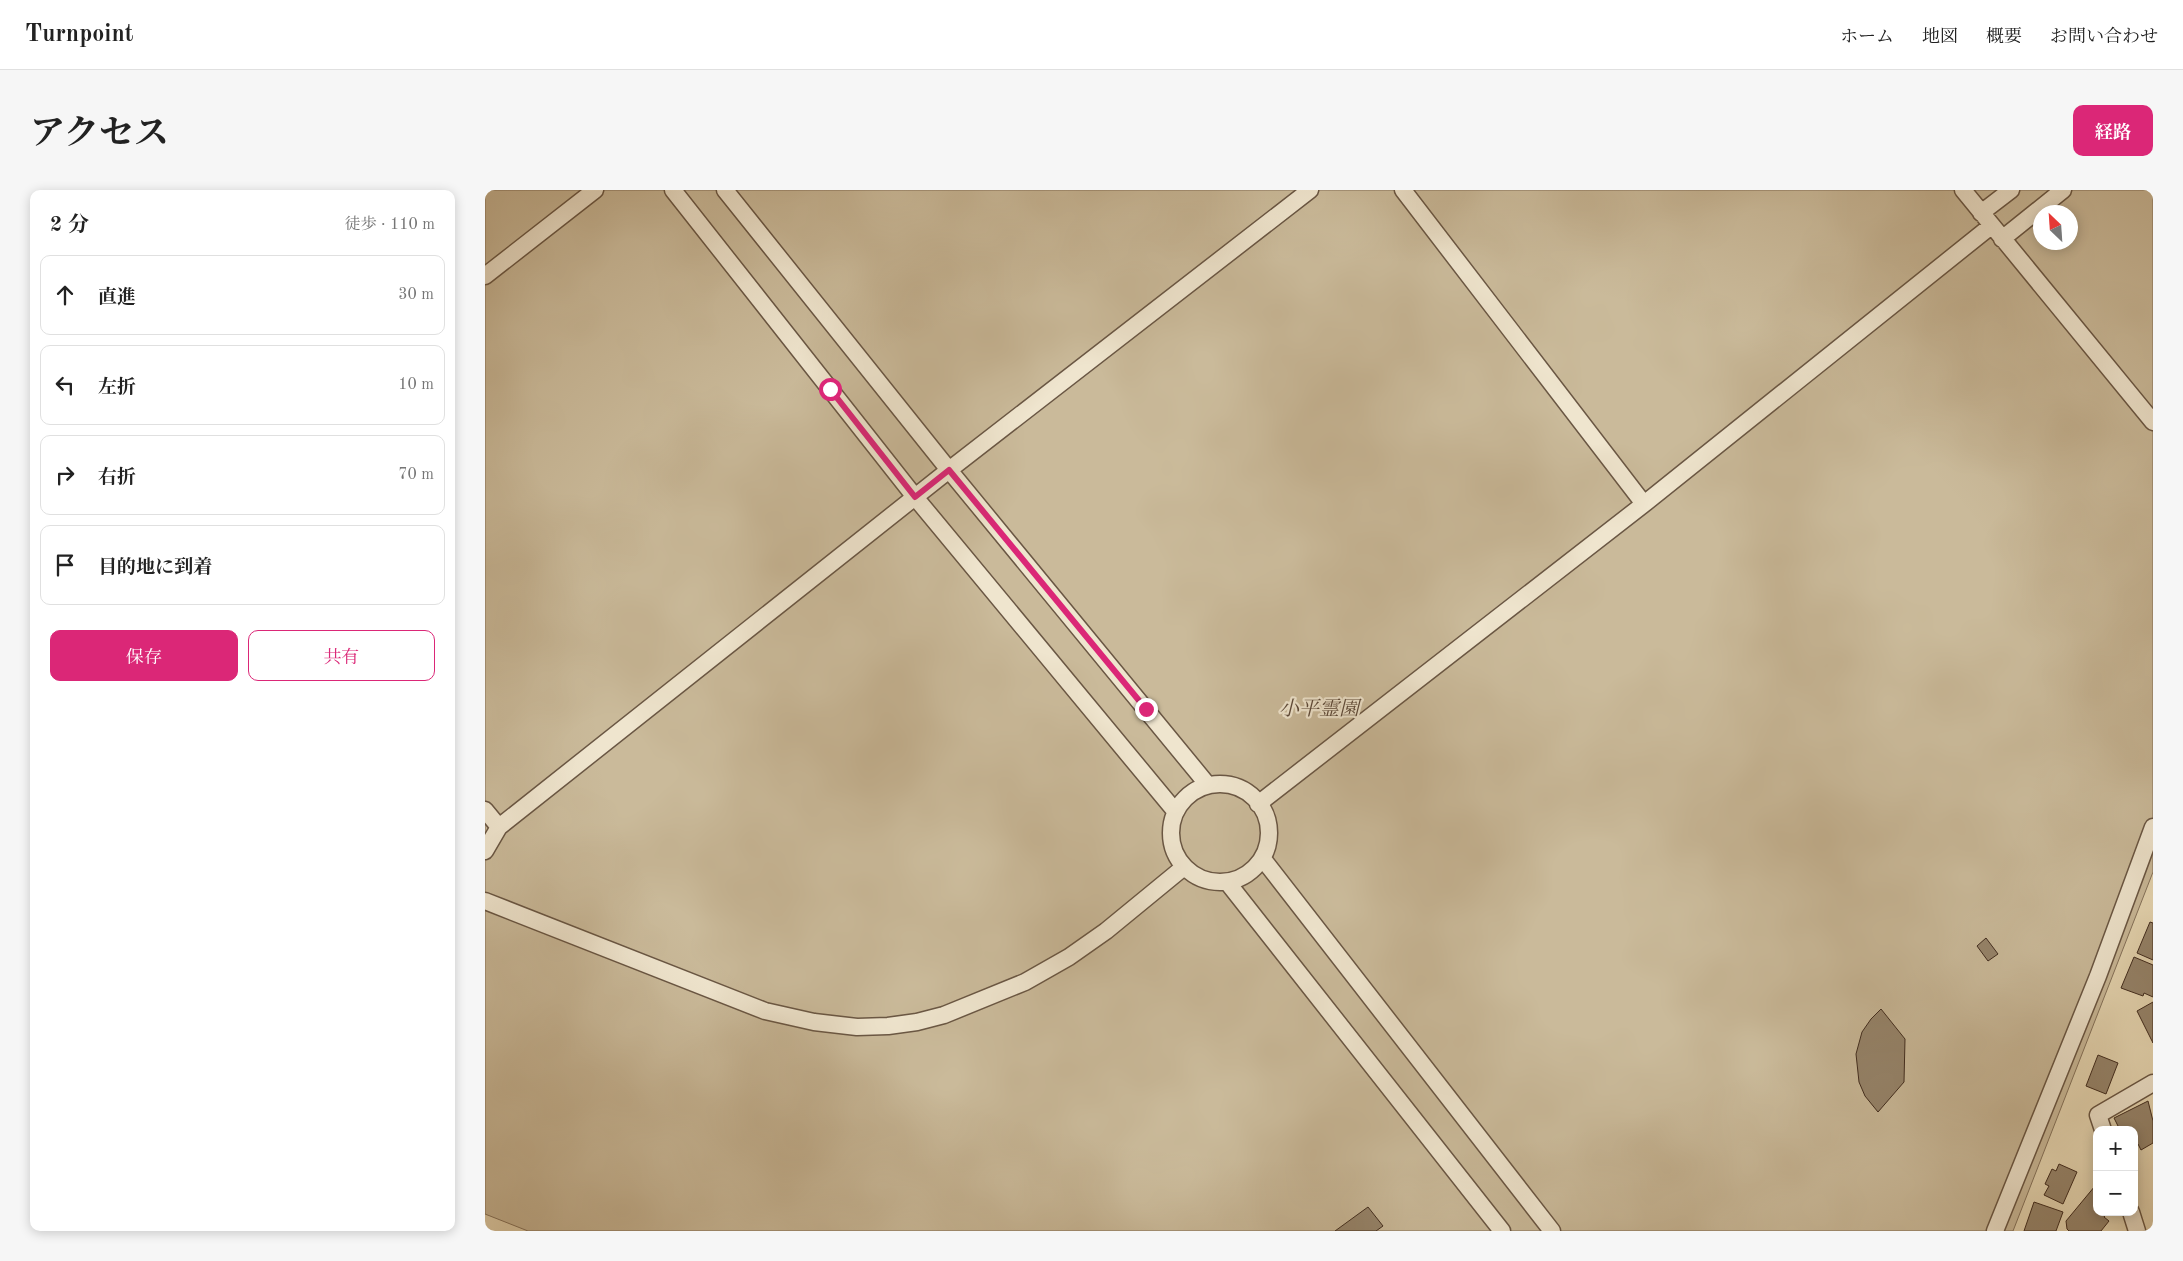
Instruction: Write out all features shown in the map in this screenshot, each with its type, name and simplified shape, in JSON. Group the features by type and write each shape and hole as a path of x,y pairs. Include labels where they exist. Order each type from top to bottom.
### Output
{"lane":[{"path":"485,276 595,190"},
{"path":"673,190 915,497 1175,811"},
{"path":"725,190 949,470 1207,784"},
{"path":"485,851 499,827 949,470 1310,190"},
{"path":"1403,190 1645,504"},
{"path":"1963,190 2153,422"},
{"path":"1258,804 1645,504 1986,220 2011,190"},
{"path":"2002,239 2063,190"},
{"path":"1229,783 1247,792 1258,804 1265,817 1269,839 1263,859 1249,874 1228,882 1203,880 1184,867 1175,855 1170,832 1175,811 1190,795 1207,784 1229,783"},
{"path":"485,810 499,827"},
{"path":"1995,1231 2097,976 2153,827"},
{"path":"1263,859 1552,1231"},
{"path":"485,901 765,1012 857,1028 917,1022 944,1015 1025,982 1069,957 1106,931 1184,867"},
{"path":"1228,882 1502,1231"},
{"path":"2102,1126 2098,1115 2153,1083"},
{"path":"2132,1216 2137,1231"}],"green space":[{"name":"小平霊園","path":"485,190 2153,190 2153,872 2013,1231 528,1231 485,1214"}],"building":[{"path":"2150,922 2153,923 2153,960 2137,953"},
{"path":"1986,938 1998,954 1988,961 1977,946"},
{"path":"2134,957 2153,965 2153,997 2144,993 2143,996 2121,988"},
{"path":"2153,1002 2153,1043 2137,1011"},
{"path":"1881,1009 1905,1039 1904,1082 1878,1112 1865,1096 1859,1082 1856,1054 1862,1032"},
{"path":"2098,1055 2118,1063 2106,1094 2086,1086"},
{"path":"2148,1101 2153,1121 2153,1143 2141,1150 2138,1144 2138,1126 2118,1126 2114,1118"},
{"path":"2059,1164 2077,1172 2063,1204 2044,1195 2049,1186 2045,1184 2052,1169 2056,1171"},
{"path":"2093,1188 2093,1216 2105,1216 2109,1221 2101,1231 2069,1231 2066,1221"},
{"path":"2034,1202 2063,1212 2056,1231 2024,1231"},
{"path":"1368,1207 1383,1226 1376,1231 1335,1231"}],"route":[{"path":"830,389 915,497 949,470 1146,709"}]}
